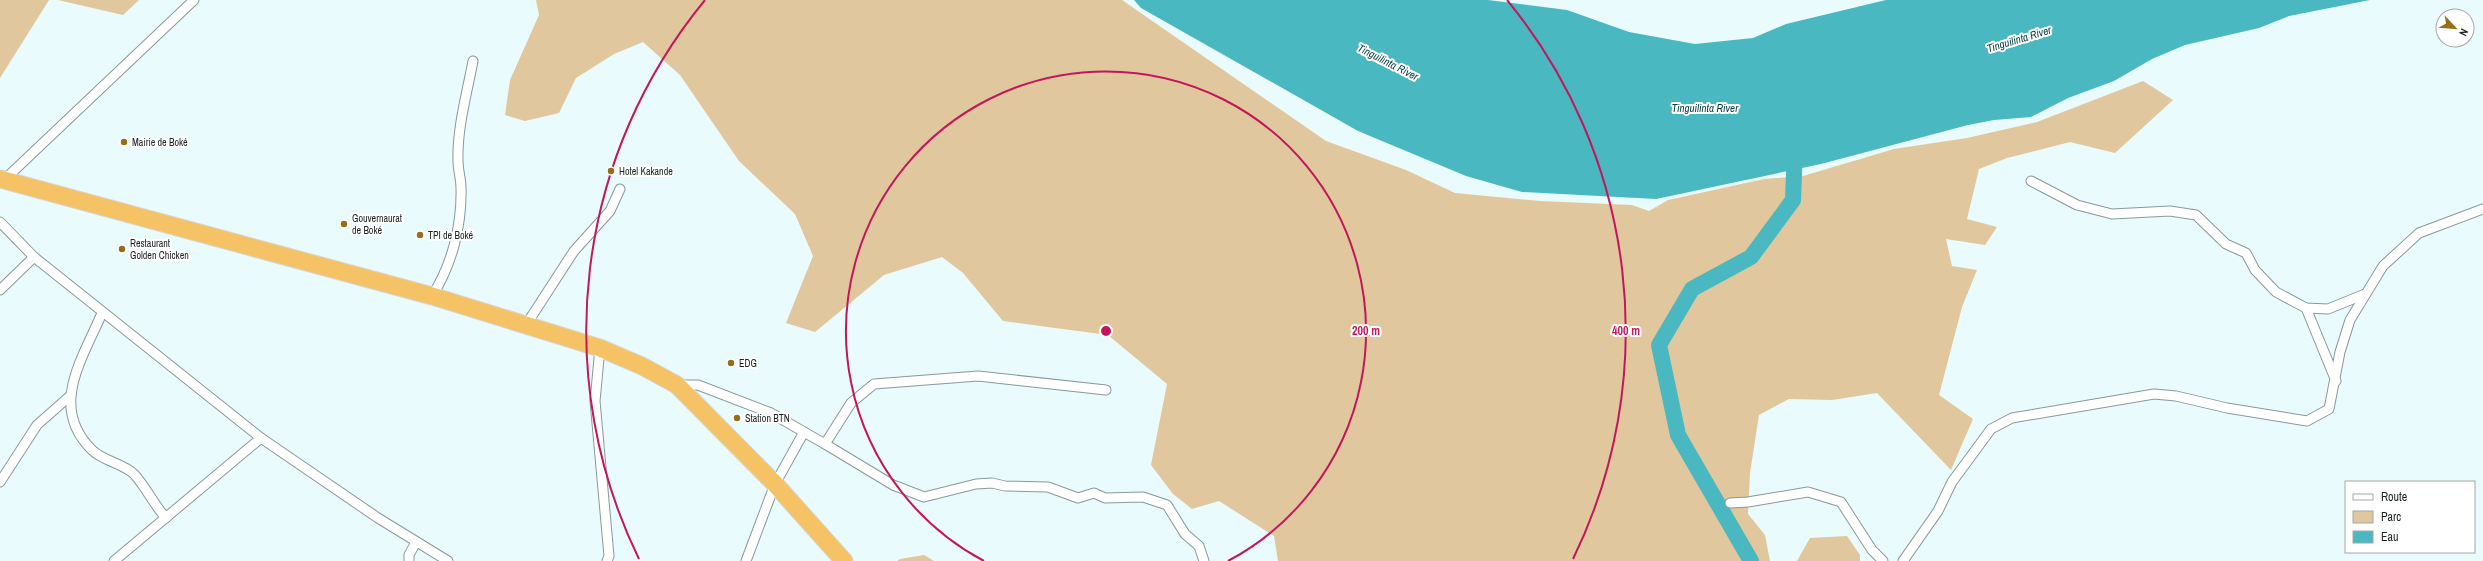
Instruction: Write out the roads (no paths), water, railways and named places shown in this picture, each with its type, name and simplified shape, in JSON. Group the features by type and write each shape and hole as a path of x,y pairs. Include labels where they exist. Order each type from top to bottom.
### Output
{"highway":[{"path":"2,179 432,296 600,348 677,385 775,484 844,561"}],"street":[{"path":"2,179 194,0"},
{"path":"432,296 442,280 458,231 461,187 458,160 461,123 473,60"},
{"path":"2031,182 2077,205 2112,214 2170,211 2196,215 2226,244 2246,253 2255,270 2276,292 2306,308 2328,309 2365,294"},
{"path":"526,325 574,251 610,211 620,189"},
{"path":"1903,561 1938,511 1952,482 1991,429 2012,418 2154,394 2307,421 2330,409 2336,382 2340,352 2350,320 2383,266 2419,233 2483,209"},
{"path":"0,222 34,257 102,313 261,438 378,518 448,561"},
{"path":"0,290 34,257"},
{"path":"2306,308 2336,382"},
{"path":"102,313 71,386 71,414 77,432 92,451 133,474 166,518"},
{"path":"600,348 595,401 609,556 608,561"},
{"path":"825,444 851,403 874,384 978,376 1106,390"},
{"path":"677,385 698,384 771,414 825,444 893,485 924,497 976,484 992,483 1005,486 1048,486 1078,498 1094,493 1105,498 1143,497 1167,505 1185,534 1199,546 1204,561"},
{"path":"0,482 37,425 71,395"},
{"path":"746,561 775,484 804,432"},
{"path":"114,561 261,438"},
{"path":"1730,503 1748,502 1808,492 1841,502 1872,550 1883,561"},
{"path":"409,561 409,555 416,542"}],"water":[{"name":"Tinguilinta River","path":"1134,0 1488,0 1567,10 1629,32 1695,44 1753,38 1786,24 1886,0 2370,0 2289,16 2259,28 2185,45 2152,59 2114,81 2068,98 2031,117 1994,120 1968,125 1821,164 1656,199 1522,192 1466,176 1358,131 1141,8"}],"waterway":[{"path":"1751,561 1678,435 1659,345 1692,289 1751,257 1793,200 1795,147"}],"place":[{"name":"Mairie de Boké","path":"124,142"},
{"name":"Hotel Kakande","path":"611,171"},
{"name":"Gouvernaurat de Boké","path":"344,224"},
{"name":"TPI de Boké","path":"420,235"},
{"name":"Restaurant Golden Chicken","path":"122,249"},
{"name":"EDG","path":"731,363"},
{"name":"Station BTN","path":"737,418"}]}
